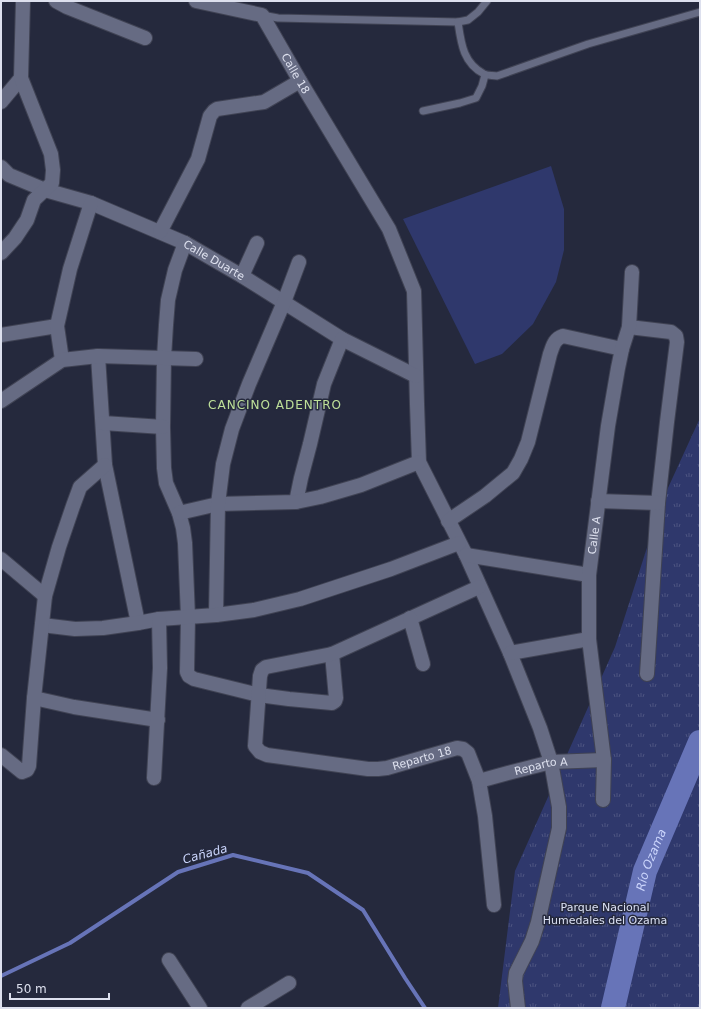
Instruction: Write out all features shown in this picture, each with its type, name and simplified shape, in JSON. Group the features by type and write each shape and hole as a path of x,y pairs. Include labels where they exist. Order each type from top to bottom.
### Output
{"street":[{"path":"1,253 15,238 27,220 34,200 52,183 53,170 51,154 21,78 23,1"},
{"path":"56,1 67,7 145,38"},
{"path":"196,1 262,15"},
{"name":"Calle 18","path":"262,15 389,229 414,291 420,462"},
{"path":"1,102 21,78"},
{"path":"160,232 198,159 210,116 214,111 218,109 264,102 300,81"},
{"name":"Calle Duarte","path":"1,167 9,175 45,190 91,203 184,243 242,276 342,339 416,376"},
{"path":"62,360 57,326 70,269 91,203"},
{"path":"184,243 175,270 168,300 164,358 163,426 164,468 166,483 179,513 185,543 189,676 194,679 259,695 332,703 336,698 332,654"},
{"path":"242,276 257,243"},
{"path":"216,615 218,504 223,464 232,430 249,384 284,302 299,262"},
{"name":"Calle A","path":"603,800 604,760 589,639 589,574 608,426 622,349 629,327 632,272"},
{"path":"1,335 57,326"},
{"path":"629,327 671,332 676,336 677,342 666,422 658,503 647,674"},
{"path":"448,521 485,496 507,478 521,459 528,442 550,354 554,342 558,338 563,336 622,349"},
{"path":"296,502 324,384 342,339"},
{"path":"98,356 105,465 138,623"},
{"path":"1,401 62,360 98,356 196,359"},
{"path":"103,423 163,426"},
{"path":"179,513 218,504 296,502 320,497 361,485 420,462 510,653 540,728 551,762 559,807 559,828 538,922 532,941 516,973 515,981 518,1008"},
{"path":"1,756 22,772 27,770 29,766 34,698 45,596 59,547 80,487 105,465"},
{"path":"598,501 658,503"},
{"path":"42,626 75,629 103,628 159,620 254,610 300,599 391,569 462,549 589,574"},
{"path":"1,559 45,596"},
{"path":"259,695 260,676 262,670 266,667 332,654 479,586"},
{"path":"410,618 423,664"},
{"path":"154,778 160,668 159,620"},
{"path":"510,653 589,639"},
{"name":"Reparto 18","path":"259,695 255,746 260,752 368,769 387,768 457,748 463,749 468,753 479,782 486,816 494,905"},
{"path":"34,698 74,707 158,720"},
{"name":"Reparto A","path":"479,782 508,772 551,762 604,760"},
{"path":"168,960 200,1008"},
{"path":"248,1008 289,983"}],"lane":[{"path":"262,15 278,18 458,22 468,20 478,12 487,1"},
{"path":"458,22 464,54 472,65 485,75 497,76 588,44 700,12"},
{"path":"423,111 460,104 476,98 482,86 485,75"}],"green space":[{"path":"551,166 564,209 564,250 556,282 533,324 502,354 475,364 403,219"},
{"name":"Parque Nacional Humedales del Ozama","path":"700,418 700,1008 498,1008 515,871 615,647 662,501"}],"waterway":[{"name":"Río Ozama","path":"613,1008 645,871 700,742"},
{"name":"Cañada","path":"1,976 70,943 178,872 233,855 308,873 363,910 425,1008"}],"district":[{"name":"CANCINO ADENTRO","path":"275,405"}]}
